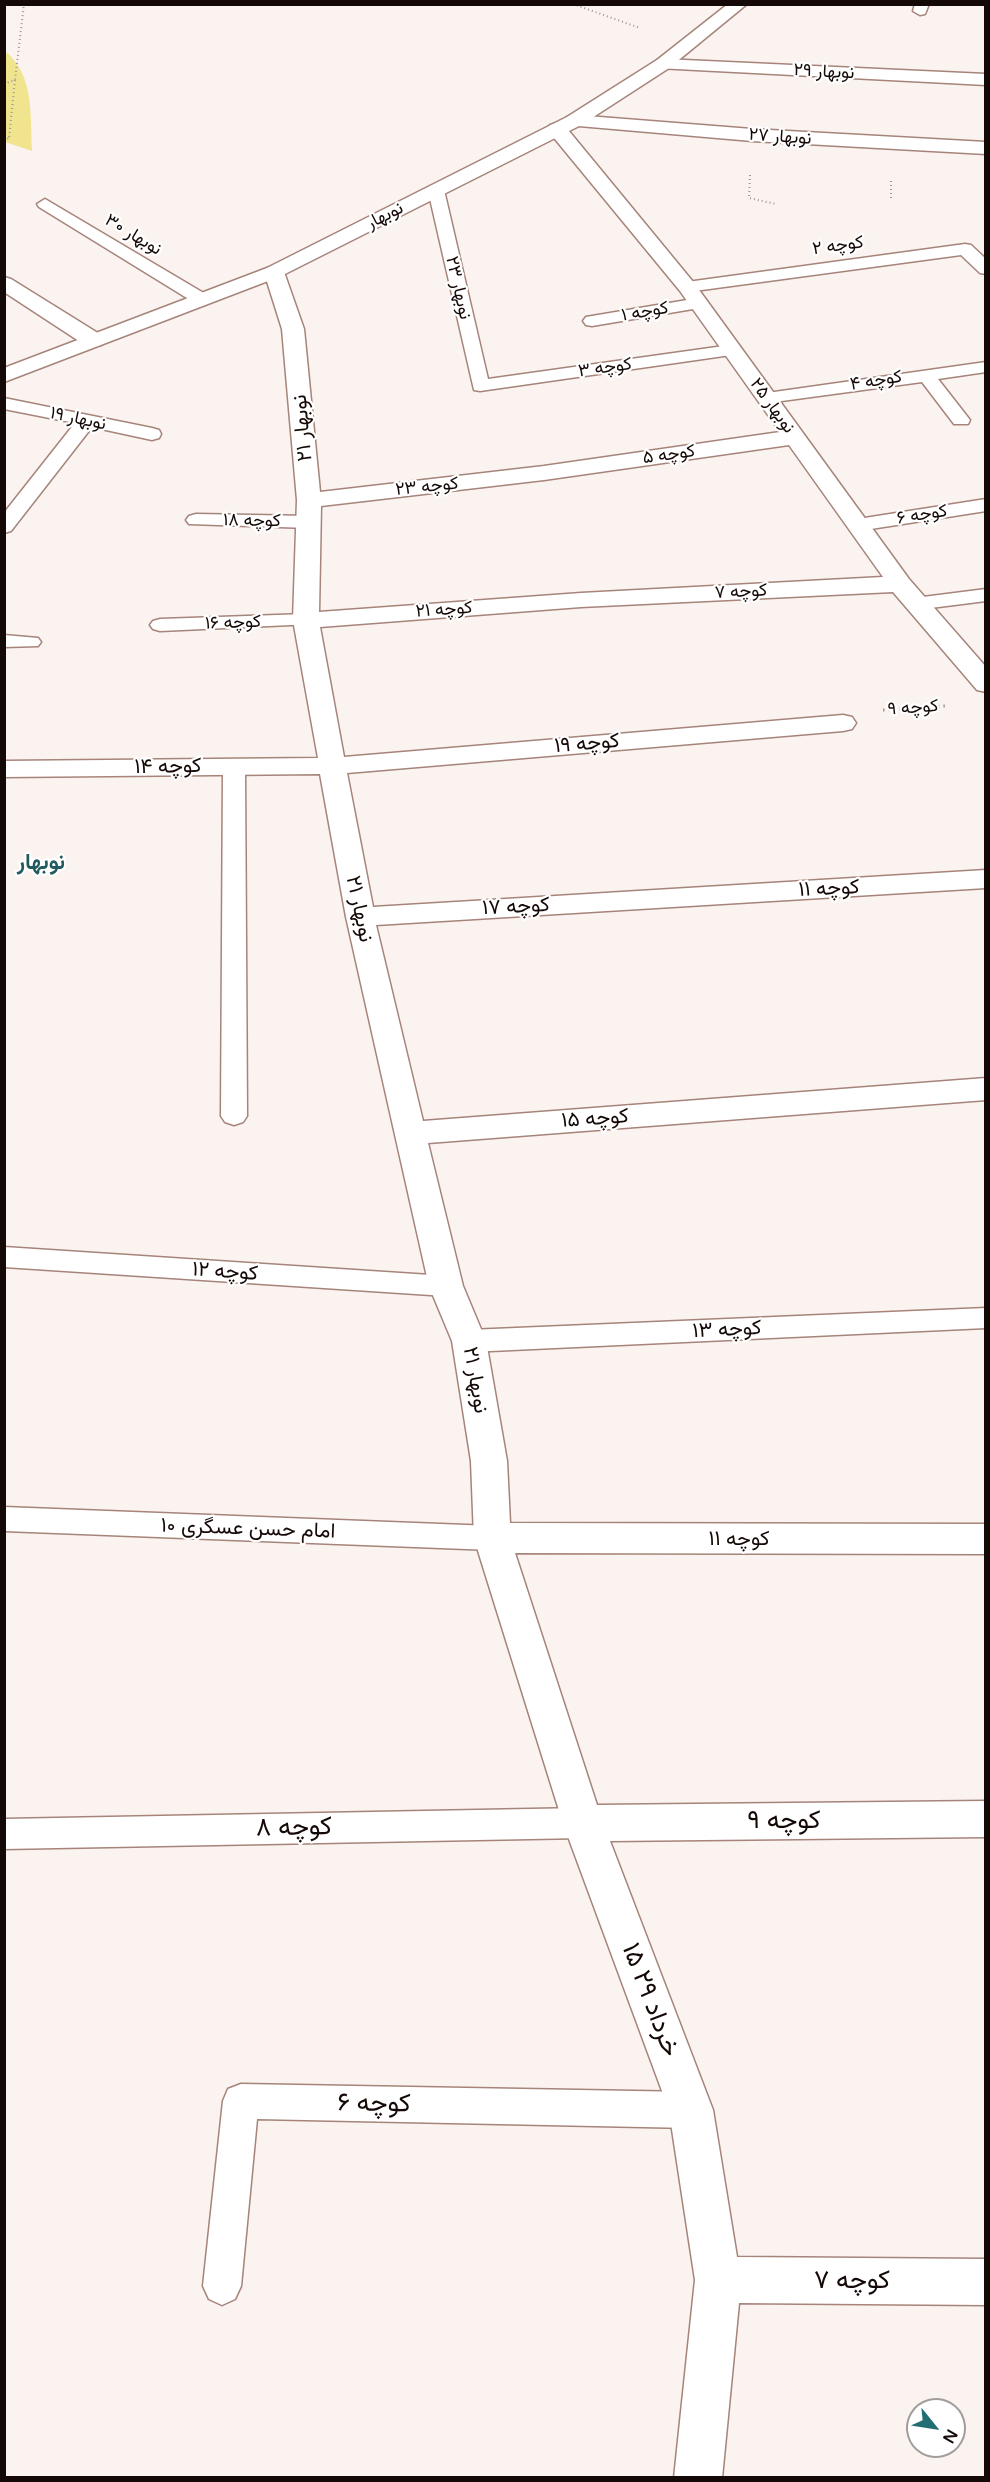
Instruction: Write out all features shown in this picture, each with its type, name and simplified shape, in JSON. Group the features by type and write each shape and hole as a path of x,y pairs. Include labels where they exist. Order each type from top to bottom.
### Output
{"street":[{"name":"نوبهار","path":"8,372 274,272 565,124 663,64 739,4"},
{"name":"نوبهار ۲۹","path":"663,64 986,80"},
{"name":"نوبهار ۲۷","path":"565,124 986,148"},
{"name":"نوبهار ۲۵","path":"565,124 693,295 730,350 915,604 986,684"},
{"name":"نوبهار ۲۱","path":"274,272 293,329 309,511 306,620 360,917 447,1286 469,1341 489,1461 492,1538"},
{"path":"4,283 93,340"},
{"name":"کوچه ۵","path":"544,473 794,437"},
{"name":"کوچه ۲۳","path":"309,511 544,473"},
{"name":"کوچه ۷","path":"581,600 900,584"},
{"name":"کوچه ۲۱","path":"306,620 581,600"},
{"name":"کوچه ۱۹","path":"332,766 843,723"},
{"name":"کوچه ۱۴","path":"4,769 332,766"},
{"name":"کوچه ۱۱","path":"672,898 986,879"},
{"name":"کوچه ۱۷","path":"360,917 672,898"},
{"name":"کوچه ۱۵","path":"410,1133 986,1089"},
{"name":"کوچه ۱۱","path":"492,1538 986,1539"},
{"name":"۱۵ خرداد ۲۹","path":"492,1538 583,1822 691,2110 718,2280 698,2478"},
{"name":"کوچه ۹","path":"583,1822 986,1819"},
{"name":"کوچه ۷","path":"718,2280 986,2282"}],"lane":[{"name":"نوبهار ۲۳","path":"436,190 480,386"},
{"name":"نوبهار ۳۰","path":"45,204 201,299"},
{"name":"کوچه ۲","path":"693,295 965,249 986,269"},
{"name":"کوچه ۱","path":"592,321 693,295"},
{"name":"کوچه ۳","path":"480,386 730,350"},
{"name":"کوچه ۴","path":"767,398 986,367"},
{"path":"925,374 961,420"},
{"name":"نوبهار ۱۹","path":"4,403 152,434"},
{"path":"4,526 87,421"},
{"name":"کوچه ۶","path":"858,525 986,505"},
{"name":"کوچه ۱۸","path":"196,520 309,511"},
{"path":"915,604 986,595"},
{"name":"کوچه ۱۶","path":"160,625 306,620"},
{"path":"4,641 31,642"},
{"path":"234,766 234,1116"},
{"name":"کوچه ۱۲","path":"4,1257 447,1286"},
{"name":"کوچه ۱۳","path":"469,1341 986,1318"},
{"name":"امام حسن عسگری ۱۰","path":"4,1519 492,1538"},
{"name":"کوچه ۸","path":"4,1834 583,1822"},
{"name":"کوچه ۶","path":"222,2286 241,2102 691,2110"}],"path":[{"path":"4,136 9,139 24,4"},
{"path":"573,4 688,44"},
{"path":"4,84 15,80"},
{"name":"کوچه ۹","path":"843,723 879,710 951,706"}],"shaded area":[{"path":"5,51 22,72 26,84 29,97 32,151 5,142"}],"district":[{"name":"نوبهار","path":"41,863"}]}
